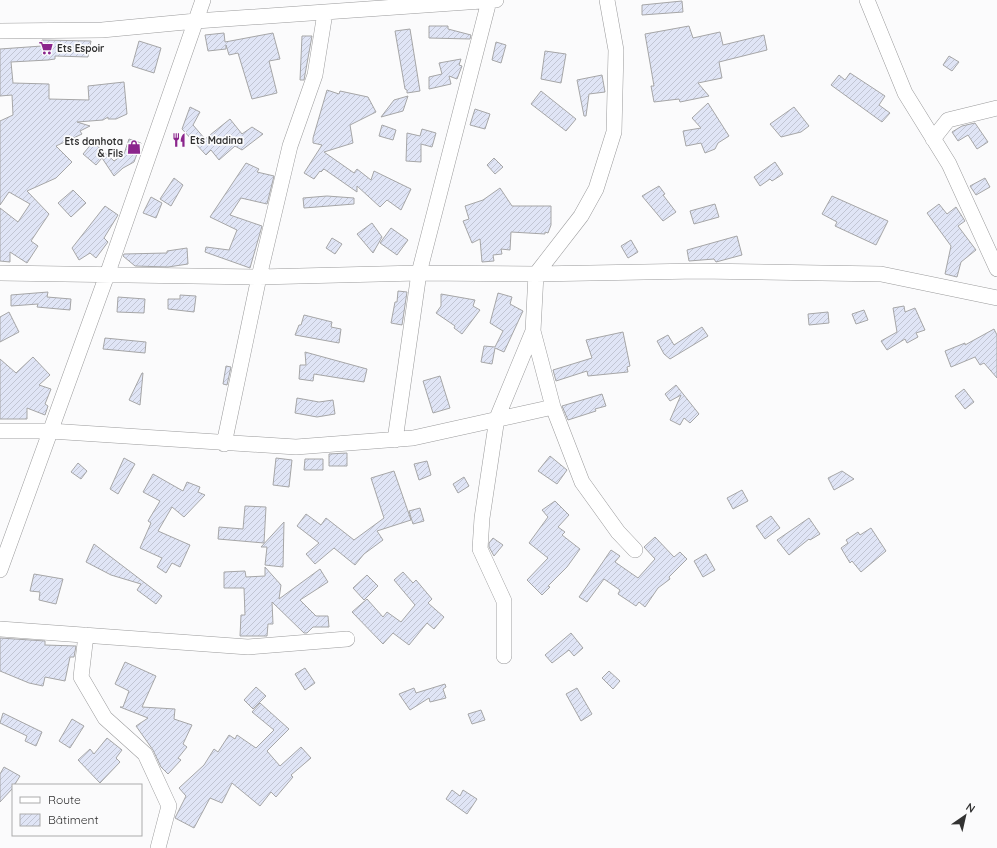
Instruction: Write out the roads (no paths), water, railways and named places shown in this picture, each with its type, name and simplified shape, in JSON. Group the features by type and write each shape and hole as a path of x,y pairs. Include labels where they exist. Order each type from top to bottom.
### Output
{"street":[{"path":"0,570 107,276 203,0"},
{"path":"0,31 102,30 196,21 325,13 346,6 492,0 419,273 395,440"},
{"path":"504,656 504,601 480,549 482,518 497,418 532,331 536,274 581,216 596,189 614,132 616,50 607,0"},
{"path":"867,0 905,93 949,164 997,269"},
{"path":"224,444 290,146 315,75 325,13"},
{"path":"934,139 948,120 997,108"},
{"path":"0,273 107,276 260,276 419,273 536,274 698,271 881,274 997,298"},
{"path":"532,331 553,407 582,482 618,532 635,550"},
{"path":"0,431 50,431 224,444 296,447 413,438 497,418 553,407"},
{"path":"0,629 248,647 347,639"},
{"path":"86,635 81,677 105,718 145,754 169,806 158,848"}],"place":[{"name":"Ets Espoir","path":"46,48"},
{"name":"Ets Madina","path":"179,140"},
{"name":"Ets danhota & Fils","path":"134,147"}]}
